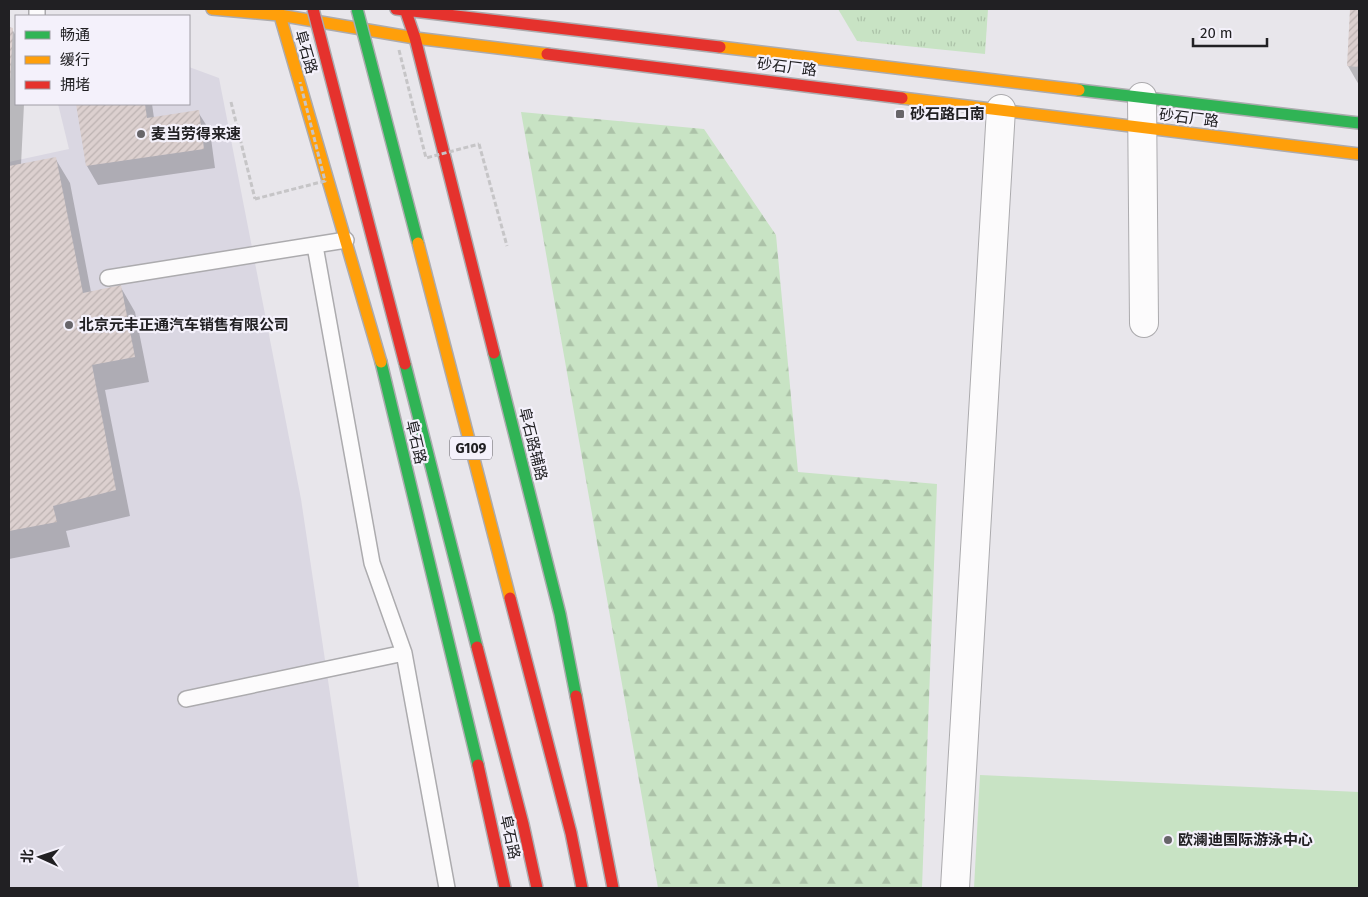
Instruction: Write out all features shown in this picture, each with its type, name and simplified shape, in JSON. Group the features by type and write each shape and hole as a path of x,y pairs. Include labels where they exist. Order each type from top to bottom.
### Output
{"main road":[{"name":"砂石厂路","path":"212,9 279,12 415,38 1359,154"},
{"name":"阜石路","path":"313,9 518,804 537,888"},
{"name":"G109","path":"357,9 571,833 582,888"},
{"name":"砂石厂路","path":"402,9 1359,123"},
{"name":"阜石路辅路","path":"402,9 415,38 560,614 613,888"},
{"name":"阜石路","path":"279,12 385,378 496,839 505,888"}],"street":[{"path":"1142,97 1144,323"},
{"path":"955,888 1001,109"}],"lane":[{"path":"108,278 346,240"},
{"path":"315,246 372,563 404,653 447,888"},
{"path":"186,699 404,653"}],"path":[{"path":"399,50 426,158 479,144 508,246"},
{"path":"231,102 254,200 325,181 300,82"}],"shaded area":[{"path":"190,67 219,78 301,499 359,888 9,888 9,162 69,149 58,105 190,105"}],"green space":[{"path":"838,9 988,9 985,54 857,41"},
{"path":"521,112 704,129 776,235 798,472 937,484 922,888 658,888"},
{"name":"欧澜迪国际游泳中心","path":"980,775 1359,792 1359,888 974,888"}],"building":[{"path":"1350,9 1359,9 1359,67 1347,66"},
{"path":"9,27 13,28 10,83 9,83"},
{"name":"麦当劳得来速","path":"76,105 145,105 147,118 199,110 204,149 86,166"},
{"name":"北京元丰正通汽车销售有限公司","path":"56,157 83,293 121,285 135,357 92,365 116,490 53,506 57,522 9,531 9,166"}],"traffic: fast":[{"path":"357,9 418,243"},
{"path":"1079,90 1359,123"},
{"path":"494,353 560,614 576,696"},
{"path":"381,362 478,765"},
{"path":"405,364 477,647"}],"traffic: slow":[{"path":"212,9 279,15 415,38 547,54"},
{"path":"278,9 381,362"},
{"path":"720,47 1079,90"},
{"path":"902,98 1359,154"},
{"path":"418,243 510,598"}],"traffic: jam":[{"path":"313,9 405,364"},
{"path":"396,9 720,47"},
{"path":"405,9 415,38 494,353"},
{"path":"547,54 902,98"},
{"path":"510,598 571,833 582,888"},
{"path":"477,647 523,824 537,888"},
{"path":"576,696 613,888"},
{"path":"478,765 505,888"}],"place":[{"name":"砂石路口南","path":"900,114"},
{"name":"麦当劳得来速","path":"141,134"},
{"name":"北京元丰正通汽车销售有限公司","path":"69,325"},
{"name":"欧澜迪国际游泳中心","path":"1168,840"}]}
